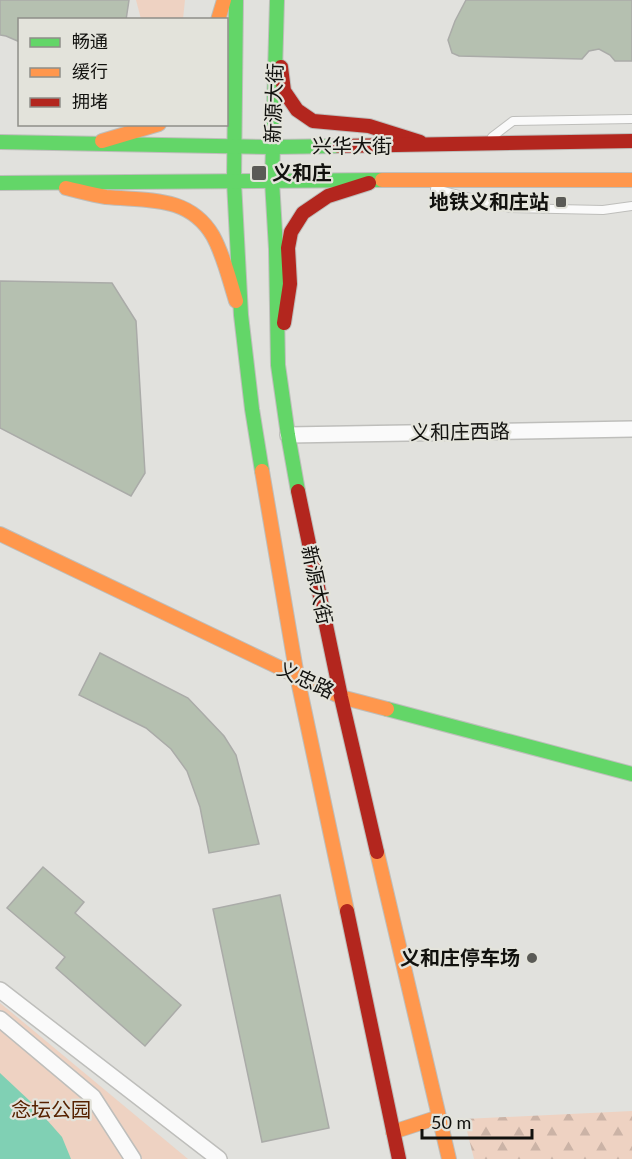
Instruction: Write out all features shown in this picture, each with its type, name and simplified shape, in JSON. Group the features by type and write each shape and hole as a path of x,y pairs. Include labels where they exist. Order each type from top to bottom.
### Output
{"main road":[{"path":"219,18 224,0"},
{"path":"236,0 234,182 241,315 252,409 297,676 399,1159"},
{"path":"277,6 284,91 297,110 313,121 369,126 432,145"},
{"name":"新源大街","path":"277,6 272,181 278,365 288,435 341,697 449,1159"},
{"path":"93,143 152,126"},
{"name":"兴华大街","path":"0,142 273,147 632,141"},
{"path":"278,365 290,284 288,248 291,232 303,213 328,196 378,180"},
{"name":"兴华大街","path":"0,183 632,180"},
{"path":"42,183 109,197 142,198 171,203 193,214 212,234 241,315"},
{"name":"义忠路","path":"0,534 341,697 632,774"},
{"path":"393,1132 439,1117"}],"street":[{"name":"义和庄西路","path":"288,435 632,429"},
{"path":"0,990 219,1159"},
{"path":"0,1019 93,1097 134,1159"}],"lane":[{"path":"484,143 513,121 632,119"},
{"path":"402,180 510,208 603,210 632,206"}],"green space":[{"path":"136,0 185,0 183,18 141,18"},
{"name":"念坛公园","path":"0,1003 11,1012 188,1159 0,1159"},
{"path":"632,1111 632,1159 474,1159 464,1119"}],"shaded area":[{"path":"0,1073 32,1103 62,1137 71,1159 0,1159"}],"building":[{"path":"0,0 129,0 126,18 18,18 18,41 0,35"},
{"path":"466,0 632,0 632,61 615,61 599,49 589,51 582,59 459,56 452,53 448,40"},
{"path":"0,281 112,283 136,321 145,473 131,496 0,428"},
{"path":"100,653 188,698 224,736 236,755 259,844 209,853 200,807 187,771 171,749 146,728 79,695"},
{"path":"43,867 84,902 75,913 181,1005 145,1046 56,968 65,957 7,908"},
{"path":"280,895 329,1128 262,1142 213,909"}],"traffic: fast":[{"path":"236,0 234,182 241,315 262,471"},
{"path":"277,0 272,181 278,365 298,491"},
{"path":"0,142 339,146"},
{"path":"0,183 382,180"},
{"path":"387,709 632,774"}],"traffic: slow":[{"path":"219,18 224,0"},
{"path":"102,141 152,126"},
{"path":"382,180 632,180"},
{"path":"66,188 106,197 152,200 192,213 213,236 236,301"},
{"path":"262,471 297,676 347,911"},
{"path":"0,534 341,697 387,709"},
{"path":"377,852 449,1159"},
{"path":"393,1132 439,1117"}],"traffic: jam":[{"path":"281,67 284,91 297,110 313,121 369,126 420,142"},
{"path":"339,146 632,141"},
{"path":"284,323 290,284 288,248 291,232 303,213 328,196 369,183"},
{"path":"298,491 341,697 377,852"},
{"path":"347,911 399,1159"}],"place":[{"name":"义和庄","path":"259,173"},
{"name":"地铁义和庄站","path":"561,202"},
{"name":"义和庄停车场","path":"532,958"}]}
